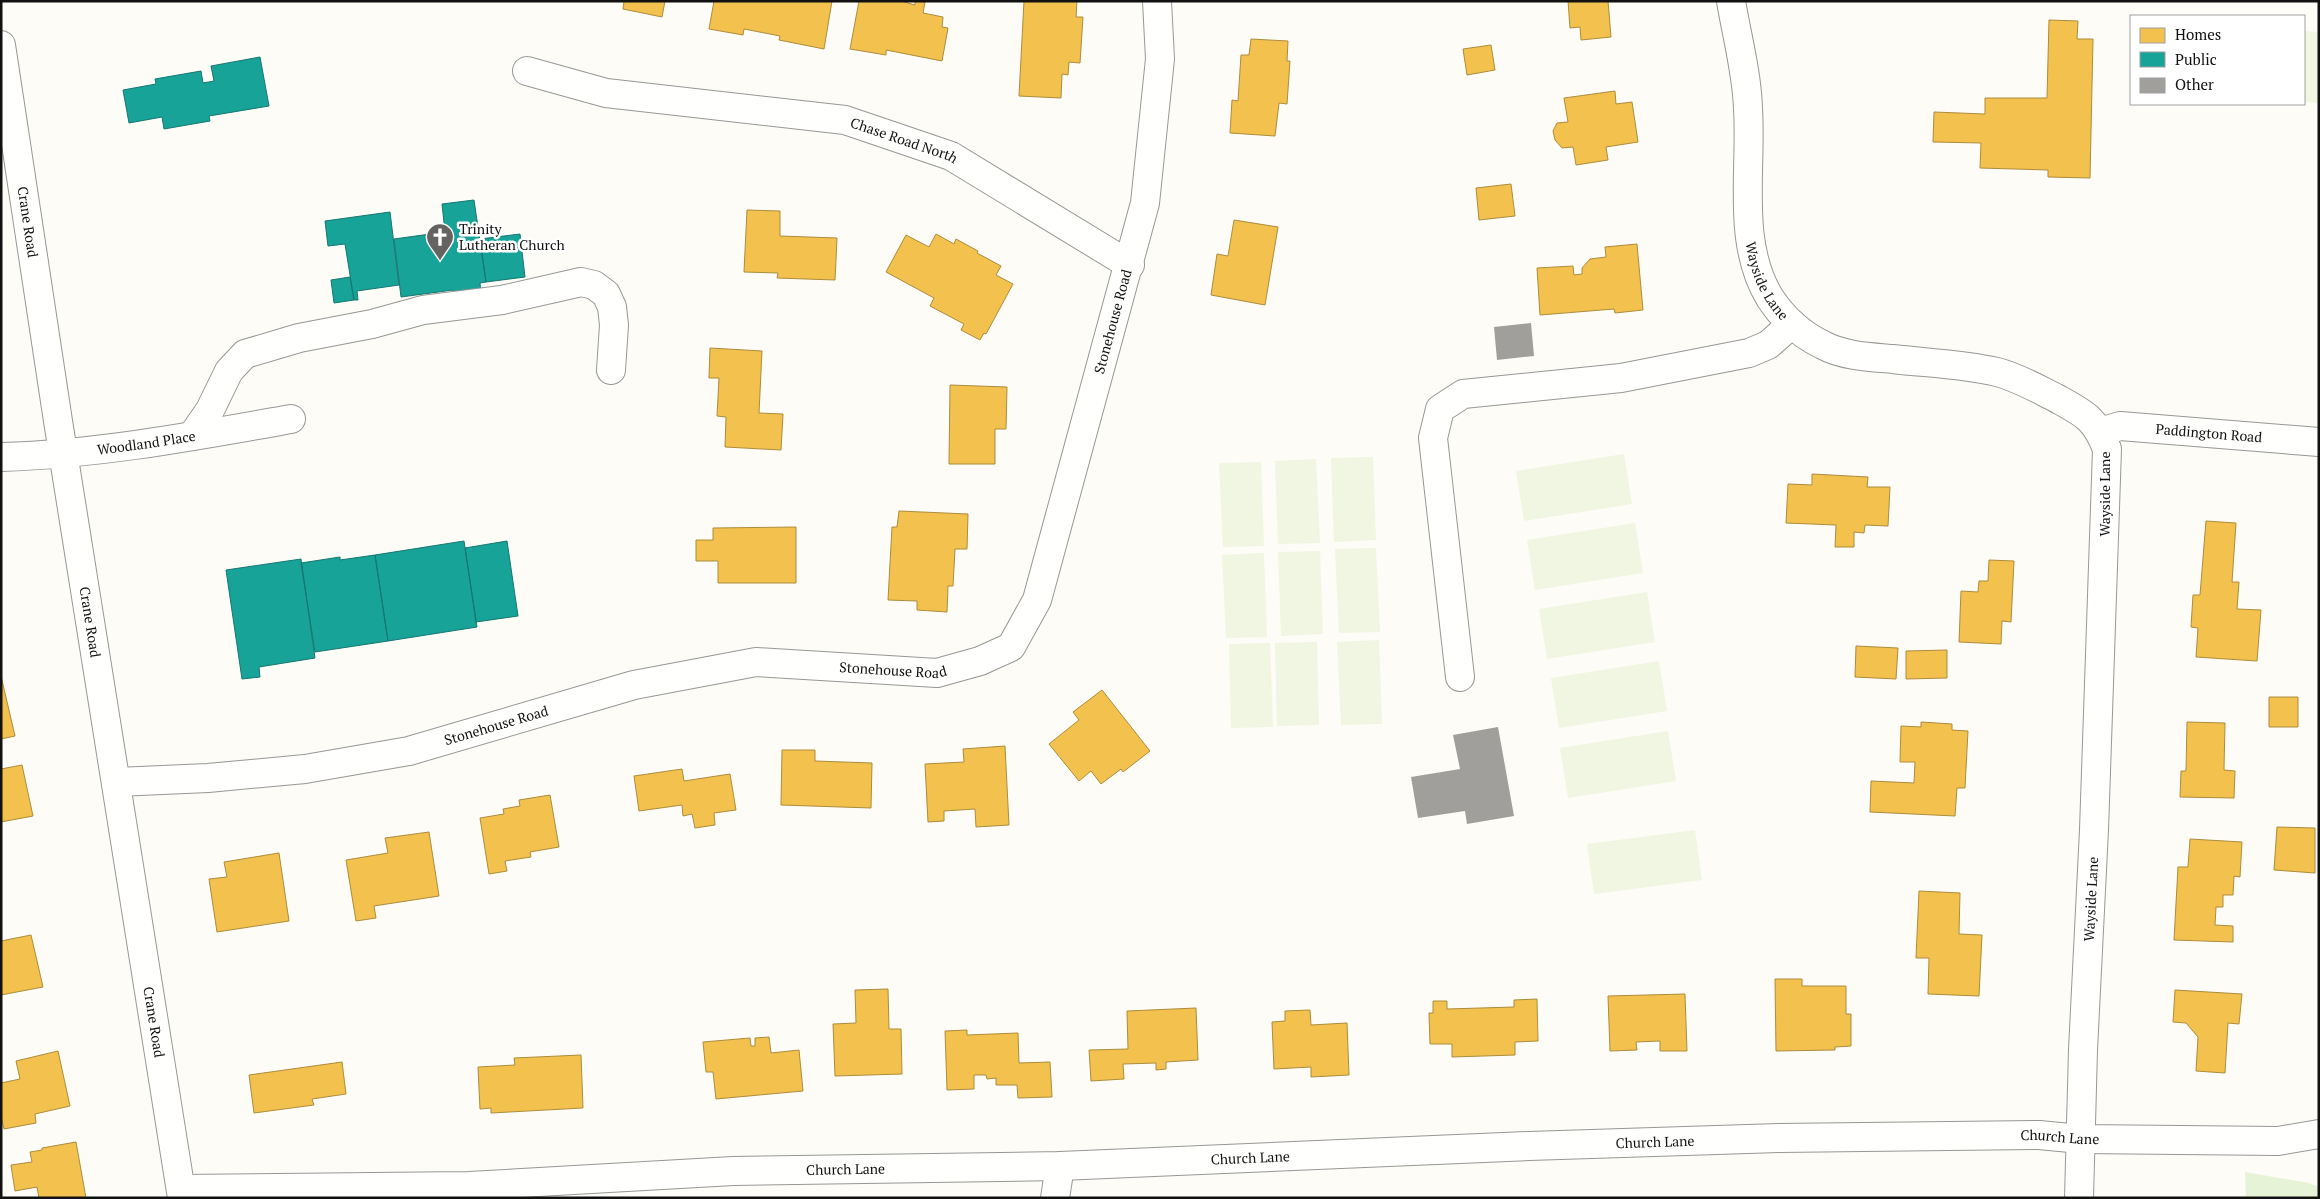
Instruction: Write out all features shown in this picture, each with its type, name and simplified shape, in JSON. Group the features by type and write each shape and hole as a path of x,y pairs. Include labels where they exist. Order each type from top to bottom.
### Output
{"street":[{"name":"Stonehouse Road","path":"117,782 208,778 305,769 409,751 634,685 756,662 937,673 980,661 1011,647 1036,600 1130,265 1146,194 1160,59 1157,1"},
{"name":"Wayside Lane","path":"1730,1 1748,108 1748,218 1757,267 1770,297 1792,324 1824,346 1863,356 1945,364 1999,373 2037,388 2087,416 2097,426 2107,450 2106,521 2079,1198"},
{"name":"Crane Road","path":"1,45 181,1193"},
{"name":"Chase Road North","path":"527,71 606,93 845,120 951,156 1130,265"},
{"path":"192,436 210,410 229,371 245,354 299,338 372,324 423,310 502,300 581,282 594,285 606,294 612,307 614,325 610,370"},
{"path":"1460,677 1433,438 1440,409 1463,394 1621,378 1749,353 1768,345 1792,324"},
{"name":"Woodland Place","path":"1,457 64,454 192,436 291,419"},
{"name":"Paddington Road","path":"2100,432 2120,426 2319,442"},
{"name":"Church Lane","path":"181,1193 469,1186 734,1171 1060,1166 1529,1146 1769,1139 2039,1135 2081,1139 2278,1141 2319,1134"},
{"path":"2278,1141 2319,1155"},
{"path":"1055,1198 1060,1166"}],"green space":[{"path":"2305,31 2319,32 2319,103 2305,102"},
{"path":"1624,454 1632,504 1524,521 1516,471"},
{"path":"1373,457 1376,540 1334,542 1331,458"},
{"path":"1316,459 1320,543 1278,544 1275,461"},
{"path":"1261,462 1264,546 1223,547 1219,463"},
{"path":"1635,523 1643,573 1535,590 1527,540"},
{"path":"1376,548 1380,632 1339,633 1335,549"},
{"path":"1320,551 1323,634 1281,636 1278,552"},
{"path":"1264,553 1267,637 1226,638 1222,555"},
{"path":"1647,592 1655,642 1547,659 1539,609"},
{"path":"1379,640 1382,724 1341,725 1337,642"},
{"path":"1317,642 1319,725 1277,726 1275,643"},
{"path":"1270,643 1273,727 1231,728 1229,644"},
{"path":"1659,661 1667,711 1559,728 1551,678"},
{"path":"1668,731 1676,781 1568,798 1560,748"},
{"path":"1695,830 1702,880 1594,894 1587,844"},
{"path":"2245,1172 2309,1183 2319,1187 2319,1198 2246,1198"}],"building: Homes":[{"path":"624,1 665,1 662,17 623,9"},
{"path":"714,1 832,1 824,49 779,40 780,36 744,29 743,35 709,29"},
{"path":"859,1 901,1 915,5 915,1 925,2 923,13 943,17 942,27 948,28 942,61 886,50 886,55 850,49"},
{"path":"1024,1 1077,1 1076,17 1083,17 1080,63 1069,62 1068,75 1062,74 1061,98 1019,96"},
{"path":"1568,1 1608,1 1611,37 1581,40 1580,27 1570,28"},
{"path":"2049,20 2078,21 2077,39 2093,39 2090,178 2048,177 2048,170 1980,168 1981,143 1933,142 1934,112 1985,114 1985,98 2047,98"},
{"path":"1251,39 1288,41 1287,61 1290,61 1287,104 1279,103 1275,136 1230,133 1232,100 1238,101 1241,55 1249,55"},
{"path":"1491,45 1495,70 1467,75 1463,49"},
{"path":"1615,91 1616,104 1632,102 1638,142 1606,147 1608,160 1576,165 1573,147 1562,148 1555,140 1553,131 1557,123 1568,122 1564,98"},
{"path":"1511,184 1515,216 1479,220 1476,188"},
{"path":"747,210 780,211 780,236 837,238 835,280 777,278 778,273 744,272"},
{"path":"1234,220 1278,227 1265,305 1211,295 1217,254 1228,256"},
{"path":"936,234 954,244 956,239 978,251 977,253 1001,266 996,275 1013,284 986,334 984,333 980,340 961,330 964,324 930,306 934,298 886,272 906,235 929,247"},
{"path":"1637,244 1643,310 1615,313 1614,309 1540,315 1537,268 1573,266 1574,275 1582,274 1582,268 1590,259 1606,257 1605,247"},
{"path":"710,348 762,351 759,413 783,414 781,450 725,447 726,417 717,416 719,378 709,378"},
{"path":"950,385 1007,387 1006,429 995,429 995,464 949,464"},
{"path":"1812,474 1868,477 1867,487 1890,487 1888,526 1865,525 1864,533 1854,532 1854,547 1835,547 1836,525 1786,523 1788,484 1812,485"},
{"path":"899,511 968,514 967,549 955,549 953,586 948,586 947,612 917,610 917,601 888,600 892,527 897,527"},
{"path":"2206,521 2236,523 2232,582 2239,582 2237,609 2261,610 2257,661 2196,657 2198,628 2191,627 2193,595 2200,595"},
{"path":"796,527 796,583 718,583 718,561 696,561 696,540 713,540 713,528"},
{"path":"1989,560 2014,561 2011,622 2002,621 2001,644 1959,642 1961,591 1978,592 1979,581 1988,581"},
{"path":"1856,646 1898,648 1896,679 1855,677"},
{"path":"1947,650 1947,678 1906,679 1906,651"},
{"path":"1,676 15,736 1,739"},
{"path":"1102,690 1150,751 1123,772 1121,769 1101,784 1091,771 1079,781 1049,744 1079,720 1073,712"},
{"path":"2269,697 2298,697 2298,727 2269,727"},
{"path":"1921,722 1952,724 1952,730 1968,731 1965,788 1957,788 1955,816 1870,812 1871,781 1914,783 1915,762 1900,762 1901,726 1921,727"},
{"path":"2187,722 2225,723 2224,770 2235,771 2234,798 2180,797 2181,771 2186,771"},
{"path":"1005,746 1009,825 976,827 975,809 944,811 944,821 928,822 925,764 964,762 963,749"},
{"path":"782,750 815,750 815,761 872,763 871,808 781,805"},
{"path":"22,765 33,816 1,822 1,769"},
{"path":"682,769 684,781 730,774 736,810 714,813 715,825 695,828 692,814 683,816 682,805 639,811 634,776"},
{"path":"550,795 559,847 530,852 531,857 505,861 507,871 489,874 480,818 504,814 503,809 520,806 519,800"},
{"path":"2277,827 2315,828 2315,873 2274,870"},
{"path":"429,832 439,896 374,906 376,918 356,921 346,860 388,853 385,838"},
{"path":"2190,839 2242,842 2240,877 2234,876 2233,895 2223,895 2223,907 2216,907 2215,925 2233,926 2233,942 2174,940 2178,867 2188,867"},
{"path":"279,853 289,921 217,932 209,879 227,877 224,862"},
{"path":"1919,891 1960,893 1959,934 1982,935 1979,996 1928,994 1929,958 1916,958"},
{"path":"31,935 43,987 1,995 1,941"},
{"path":"1775,979 1802,979 1802,986 1846,986 1846,1014 1851,1014 1851,1046 1835,1047 1835,1050 1776,1051"},
{"path":"888,989 889,1029 901,1029 902,1074 835,1076 833,1024 856,1023 855,990"},
{"path":"2175,990 2242,994 2239,1024 2228,1023 2225,1073 2196,1071 2198,1037 2186,1023 2173,1022"},
{"path":"1685,994 1687,1051 1660,1051 1660,1041 1636,1042 1637,1050 1610,1051 1608,996"},
{"path":"1537,999 1538,1041 1515,1042 1515,1055 1452,1057 1452,1044 1430,1044 1429,1013 1433,1013 1433,1001 1447,1001 1447,1009 1514,1007 1514,1000"},
{"path":"1196,1008 1198,1060 1166,1062 1166,1069 1156,1070 1156,1063 1123,1064 1124,1079 1091,1081 1089,1050 1128,1049 1127,1011"},
{"path":"1310,1010 1311,1025 1347,1023 1349,1075 1311,1077 1311,1067 1274,1069 1272,1022 1285,1021 1285,1011"},
{"path":"967,1030 967,1035 1018,1033 1019,1063 1050,1062 1052,1097 1018,1098 1017,1085 996,1085 996,1078 987,1079 986,1075 974,1075 974,1089 947,1090 945,1031"},
{"path":"769,1037 771,1053 799,1050 803,1091 716,1099 713,1072 706,1072 703,1042 750,1038 751,1046 755,1046 755,1038"},
{"path":"58,1051 70,1106 35,1114 36,1123 4,1129 1,1116 1,1083 20,1079 16,1061"},
{"path":"581,1055 583,1108 491,1113 491,1108 480,1109 478,1067 515,1065 514,1058"},
{"path":"342,1062 346,1094 312,1099 314,1105 254,1113 249,1075"},
{"path":"76,1142 86,1198 39,1198 37,1187 15,1191 11,1165 32,1162 30,1152"}],"building: Public":[{"path":"260,57 269,106 209,116 210,121 164,129 162,117 129,123 123,90 156,84 155,79 201,71 203,83 214,81 211,66"},
{"name":"Trinity Lutheran Church","path":"474,200 486,282 480,283 481,294 455,297 453,290 401,297 394,239 445,232 442,204"},
{"path":"390,212 399,285 357,291 358,300 354,300 345,244 328,246 325,221"},
{"path":"520,234 525,277 486,282 480,239"},
{"path":"350,277 354,300 334,303 331,280"},
{"path":"464,541 477,627 388,641 375,555"},
{"path":"507,541 518,616 476,622 465,548"},
{"path":"375,555 388,641 315,652 301,563 340,557 340,560"},
{"path":"301,559 315,658 259,667 260,677 242,679 226,570"}],"building: Other":[{"path":"1531,323 1534,356 1497,360 1494,327"},
{"path":"1498,727 1514,816 1467,824 1465,811 1418,818 1411,777 1460,769 1453,735"}],"place":[{"name":"Trinity Lutheran Church","path":"440,261"}]}
